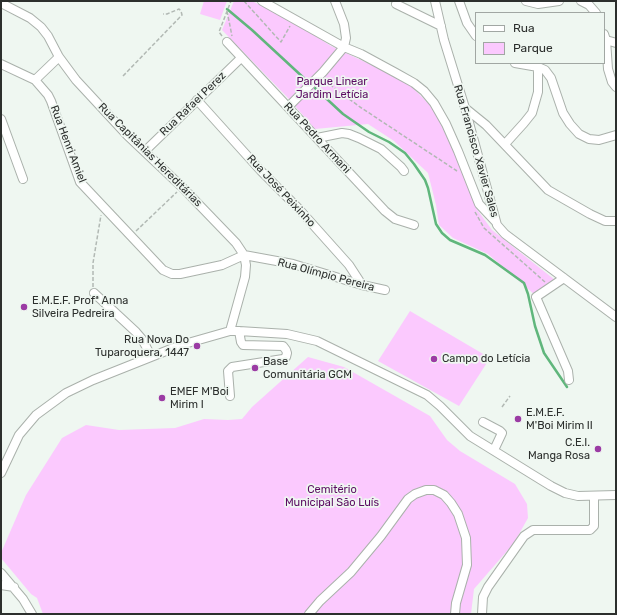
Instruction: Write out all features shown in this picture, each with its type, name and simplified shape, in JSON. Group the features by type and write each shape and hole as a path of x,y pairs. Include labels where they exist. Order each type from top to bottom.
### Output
{"street":[{"path":"262,1 344,47 361,54 396,73 414,83 424,91 446,124 479,204 497,224"},
{"path":"288,106 319,76 344,47 346,38 344,24 335,1"},
{"name":"Rua Francisco Xavier Sales","path":"435,1 440,26 465,108 497,224 505,234 616,317"},
{"path":"459,1 467,23 475,35"},
{"path":"526,1 538,4 559,1"},
{"path":"581,1 589,5 595,12"},
{"name":"Rua Capitânias Hereditárias","path":"1,3 30,18 41,27 48,36 59,57 76,80 128,135 182,187 236,243 244,255"},
{"path":"396,4 440,26"},
{"path":"605,37 616,43"},
{"path":"605,37 608,69 612,82 616,87"},
{"name":"Rua Pedro Armani","path":"228,44 288,106 385,211 395,218 414,225"},
{"path":"1,64 34,80 59,57"},
{"name":"Rua Rafael Perez","path":"145,151 241,58"},
{"path":"521,64 538,67 545,70 551,78 563,113 579,134 589,139 599,140 616,135"},
{"path":"505,144 532,113 538,92 538,67"},
{"name":"Rua Henri Amiel","path":"34,80 48,95 51,101 80,182 163,270 172,274 180,274 222,265 244,255"},
{"name":"Rua José Peixinho","path":"197,100 349,265 362,285"},
{"path":"465,108 486,125 548,190 584,211 605,221 616,221"},
{"path":"1,119 23,179"},
{"path":"317,138 342,133 349,134 381,149 404,171"},
{"path":"230,331 245,277 246,265 244,255"},
{"name":"Rua Olímpio Pereira","path":"244,255 293,264 362,285 385,290"},
{"path":"564,278 536,298 568,371 569,380"},
{"path":"94,293 136,332 142,339 151,356"},
{"path":"1,473 19,435 36,415 66,393 93,380 180,345 230,331 239,331 287,334 317,341 427,395 470,436 551,486 565,493 578,496 616,495"},
{"path":"230,396 228,371 232,367 283,359 286,357 287,353 283,346 243,345 239,331"},
{"path":"483,422 500,431 502,434 494,450"},
{"path":"309,614 320,601 351,572 381,536 408,499 415,494 426,490 434,490 444,496 451,503 458,514 466,538 467,565 456,603 455,614"},
{"path":"482,614 483,597 524,536 532,530 590,530 594,526 594,496"},
{"path":"1,573 24,599 32,614"},
{"path":"1,584 14,587"}],"path":[{"path":"227,11 233,42 228,44 220,32 227,11 231,1"},
{"path":"244,1 281,42 295,20"},
{"path":"123,76 182,15 179,9 163,14"},
{"path":"319,76 360,107 457,171"},
{"path":"455,164 459,175"},
{"path":"131,235 182,187"},
{"path":"94,293 93,263 103,207"},
{"path":"473,209 484,228 551,287"},
{"path":"502,407 510,396"}],"green space":[{"path":"204,1 227,1 220,20 200,14"},
{"name":"Parque Linear Jardim Letícia","path":"234,1 252,1 297,24 331,46 397,77 411,86 433,108 456,156 476,208 492,230 555,280 535,295 488,254 453,238 439,225 436,205 428,173 394,141 368,124 315,129 287,97 222,30"},
{"name":"Campo do Letícia","path":"410,311 490,358 459,406 378,361"},
{"name":"Cemitério Municipal São Luís","path":"308,357 344,367 430,416 447,440 460,451 515,484 527,504 528,518 514,543 474,589 471,614 43,614 37,598 31,594 1,558 1,553 26,495 62,438 86,425 119,430 175,428 204,419 242,419 252,407"}],"waterway":[{"path":"227,9 306,80"},
{"path":"315,88 343,114 369,132 389,142 405,153 425,180 436,224 442,233 450,240 485,255 524,283 535,326 544,353 567,387"}],"place":[{"name":"E.M.E.F. Profª Anna Silveira Pedreira","path":"24,307"},
{"name":"Rua Nova Do Tuparoquera, 1447","path":"197,346"},
{"name":"Campo do Letícia","path":"434,359"},
{"name":"Base Comunitária GCM","path":"255,368"},
{"name":"EMEF M'Boi Mirim I","path":"162,398"},
{"name":"E.M.E.F. M'Boi Mirim II","path":"518,419"},
{"name":"C.E.I. Manga Rosa","path":"598,449"}]}
